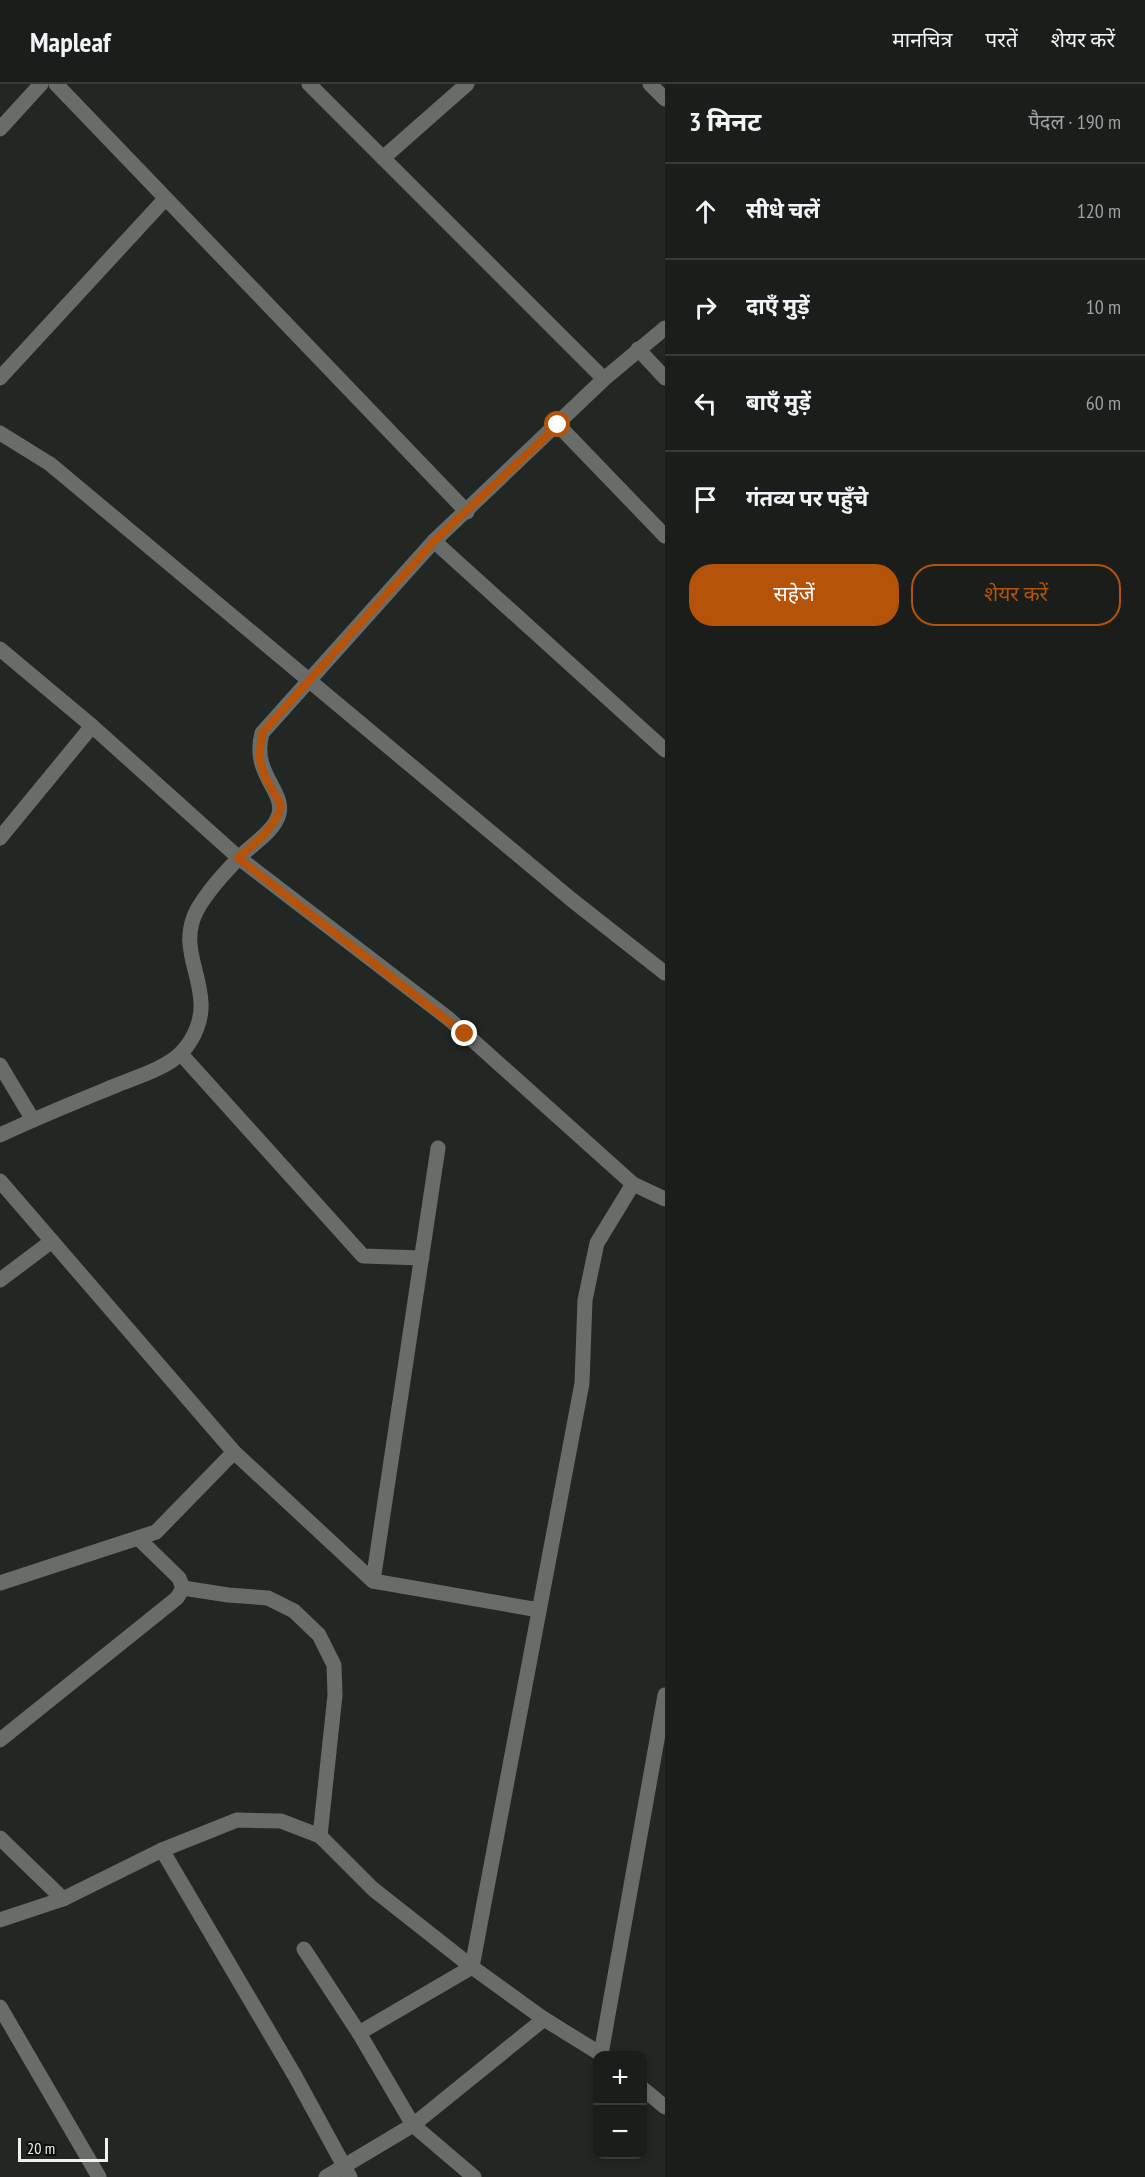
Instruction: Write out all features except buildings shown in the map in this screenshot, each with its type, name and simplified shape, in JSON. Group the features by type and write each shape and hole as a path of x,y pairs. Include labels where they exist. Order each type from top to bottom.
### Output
{"street":[{"path":"2,121 41,84"},
{"path":"56,84 467,512"},
{"path":"309,84 604,379"},
{"path":"383,158 467,84"},
{"path":"650,84 665,99"},
{"path":"0,378 165,199"},
{"path":"0,1135 151,1071 181,1053 195,1033 201,1017 201,996 188,946 196,911 238,858 269,830 279,817 281,805 265,777 259,758 262,733 434,541 604,379 665,328"},
{"path":"638,349 665,378"},
{"path":"558,425 665,536"},
{"path":"0,433 50,464 572,900 665,973"},
{"path":"434,541 665,750"},
{"path":"0,649 92,726 238,858 449,1020 633,1184 665,1199"},
{"path":"0,838 92,726"},
{"path":"181,1053 363,1256 422,1258"},
{"path":"0,1065 33,1120"},
{"path":"373,1581 438,1148"},
{"path":"0,1181 234,1452 373,1581 539,1610"},
{"path":"359,2033 472,1967 582,1383 585,1300 597,1243 633,1184"},
{"path":"0,1280 52,1241"},
{"path":"0,1583 114,1544 140,1540 156,1532 176,1515 234,1452"},
{"path":"140,1540 179,1578 183,1588"},
{"path":"0,1740 177,1598 183,1588"},
{"path":"183,1588 268,1598 294,1611 319,1635 334,1665 335,1695 320,1836"},
{"path":"603,2051 665,1695"},
{"path":"0,1920 63,1899 162,1851 237,1820 281,1821 320,1836 373,1889 472,1967 544,2019 596,2051"},
{"path":"0,1838 63,1899"},
{"path":"162,1851 295,2076 347,2172"},
{"path":"304,1948 359,2033 413,2125 474,2177"},
{"path":"0,2007 99,2177"},
{"path":"326,2177 347,2172 413,2125 544,2019"},
{"path":"647,2092 665,2108"}],"route":[{"path":"465,1034 238,858 269,830 279,817 281,805 265,777 259,758 258,746 262,733 270,722 309,682 434,541 558,425"}]}
